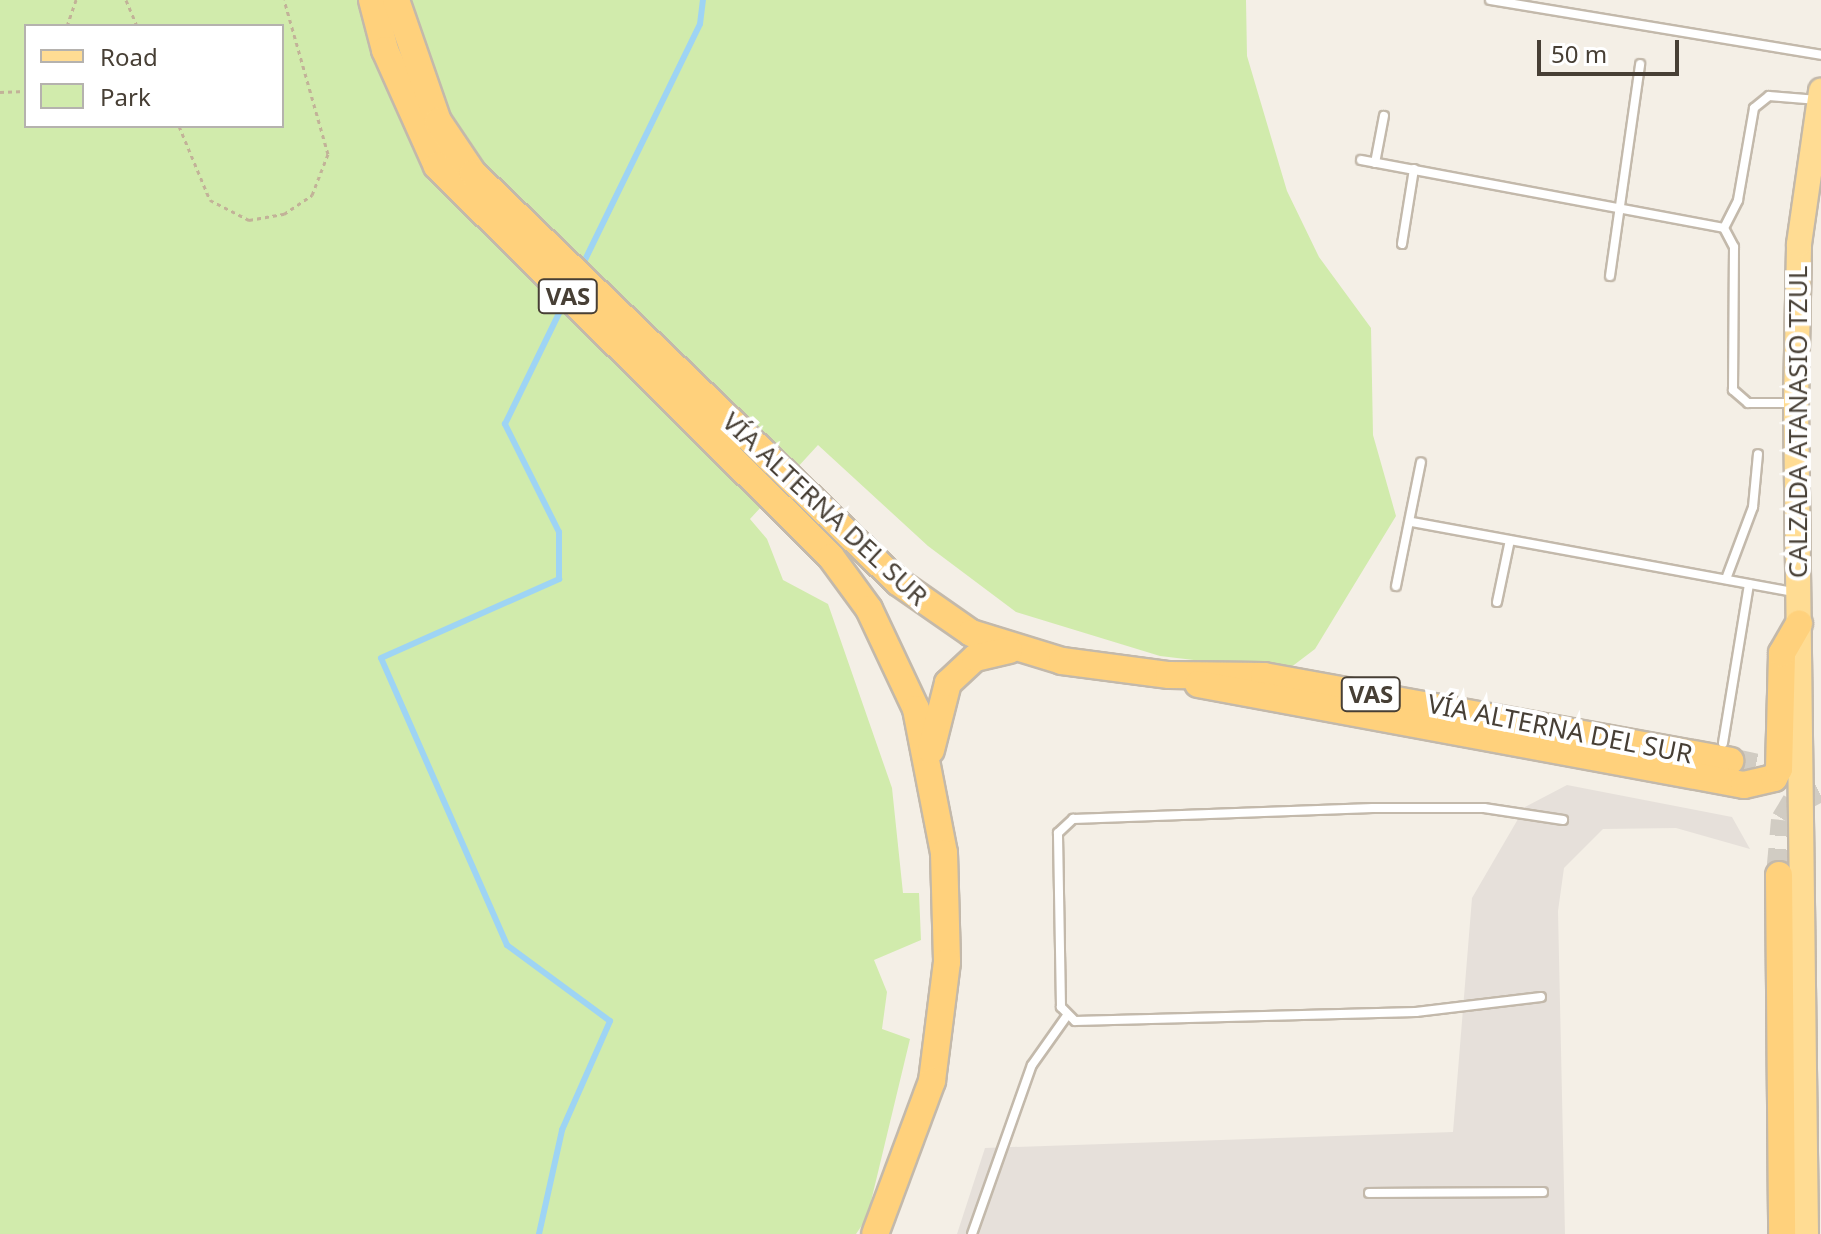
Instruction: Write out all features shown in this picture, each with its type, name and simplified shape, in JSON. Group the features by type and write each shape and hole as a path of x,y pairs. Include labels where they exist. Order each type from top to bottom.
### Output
{"highway":[{"name":"VÍA ALTERNA DEL SUR","path":"372,0 385,50 414,124 452,184 799,504 940,616 1009,650 1169,675 1264,676 1727,752"},
{"name":"VÍA ALTERNA DEL SUR","path":"396,0 425,90 473,173 799,504 869,609 930,757 948,921 942,1022 914,1141 875,1234"},
{"path":"1169,675 1744,785 1774,778 1779,769 1782,653 1799,623"},
{"path":"930,757 948,683 975,658 1009,650"},
{"path":"1779,875 1782,1234"}],"main road":[{"name":"CALZADA ATANASIO TZUL","path":"1806,1234 1796,403 1799,244 1820,95"}],"lane":[{"path":"1490,0 1821,55"},
{"path":"1610,276 1640,64"},
{"path":"1724,228 1738,200 1754,108 1769,96 1820,95"},
{"path":"1375,163 1384,116"},
{"path":"1361,160 1621,206 1724,228"},
{"path":"1402,244 1414,169"},
{"path":"1724,228 1734,247 1733,390 1748,403 1796,403"},
{"path":"1726,579 1753,507 1758,454"},
{"path":"1396,586 1412,522 1421,462"},
{"path":"1412,522 1798,592"},
{"path":"1497,602 1510,540"},
{"path":"1727,752 1749,584"},
{"path":"972,1234 1032,1065 1066,1017 1058,833 1073,819 1484,808 1563,820"},
{"path":"1066,1017 1181,1023 1416,1012 1541,997"},
{"path":"1369,1193 1543,1192"}],"path":[{"path":"68,24 76,0"},
{"path":"126,0 136,24"},
{"path":"180,128 210,200 249,220 284,214 312,195 328,154 284,0"},
{"path":"0,92 24,91"}],"shaded area":[{"path":"1567,785 1732,817 1750,849 1676,828 1603,829 1564,868 1558,911 1565,1234 957,1234 985,1148 1453,1132 1472,898 1525,807"}],"green space":[{"path":"0,0 1246,0 1247,56 1287,191 1319,257 1371,328 1373,435 1396,516 1315,649 1286,671 1160,656 1016,612 928,546 818,445 750,519 767,539 783,580 828,604 892,788 903,893 919,893 921,940 874,960 887,992 882,1029 910,1039 867,1218 856,1234 0,1234"}],"waterway":[{"path":"582,266 700,24 703,0"},
{"path":"539,1234 562,1130 610,1021 507,945 381,658 559,579 559,532 505,424 565,301"}],"tunnel":[{"path":"1730,761 1794,775"},
{"path":"1779,875 1784,820 1795,802 1821,788"}]}
